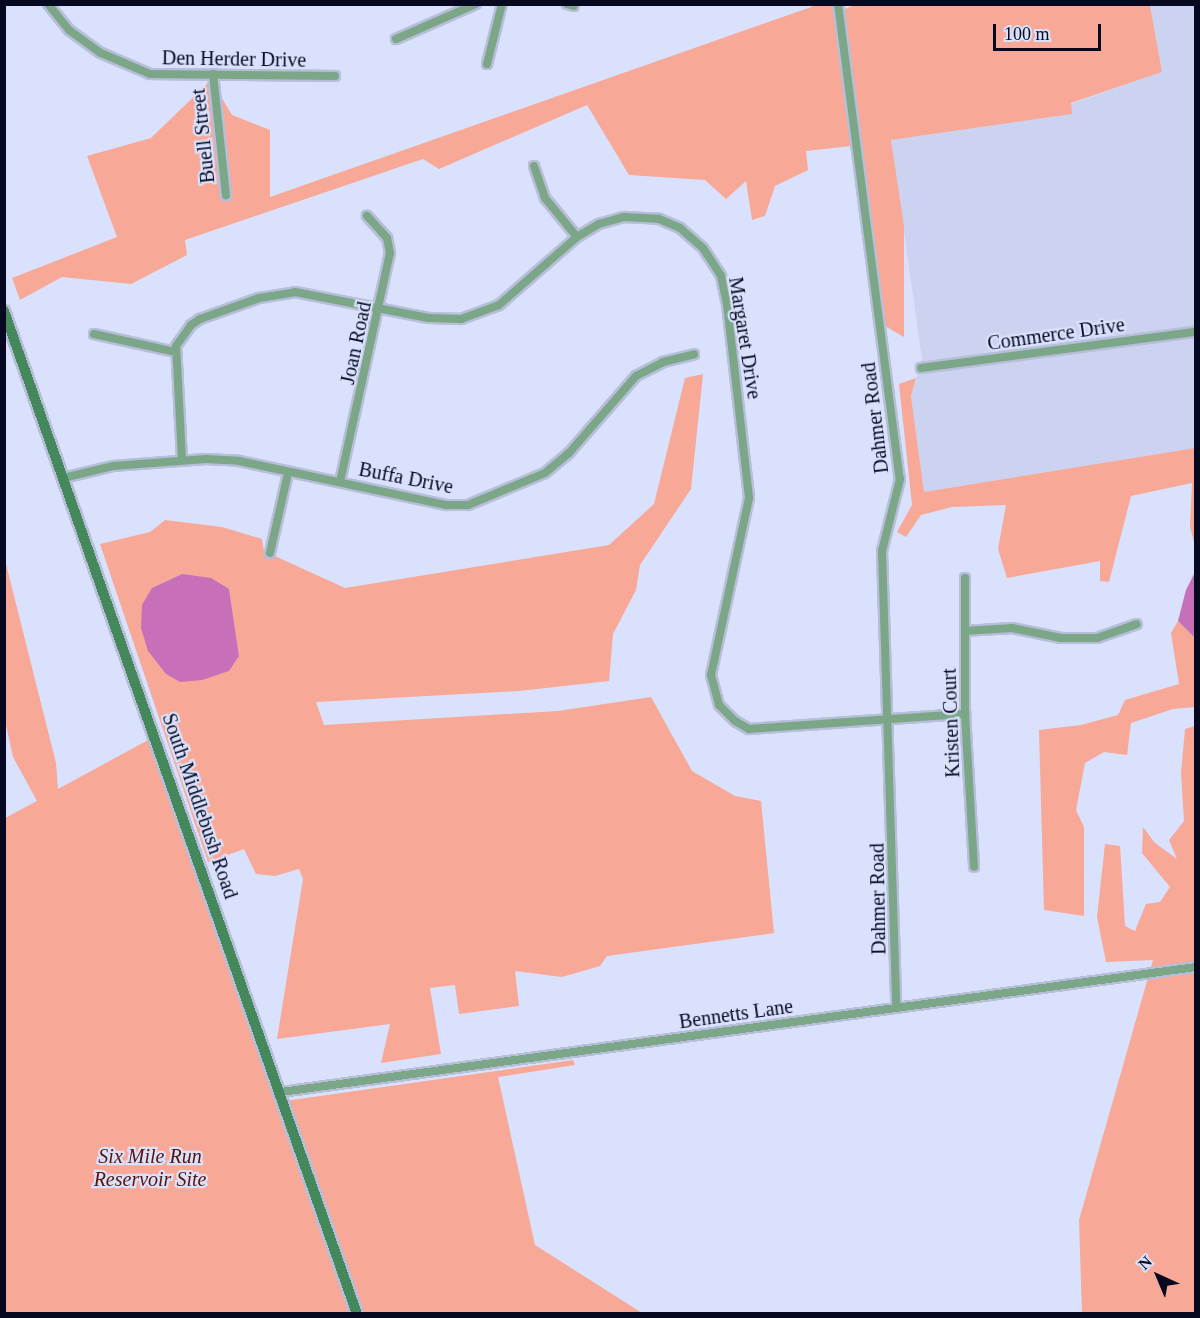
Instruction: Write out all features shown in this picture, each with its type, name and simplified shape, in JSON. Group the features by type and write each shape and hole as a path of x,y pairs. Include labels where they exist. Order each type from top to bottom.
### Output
{"street":[{"name":"Den Herder Drive","path":"48,4 80,39 121,64 164,76 213,74 335,76"},
{"path":"396,39 476,4"},
{"path":"487,64 502,4"},
{"name":"Dahmer Road","path":"838,4 900,479 882,551 886,717 894,858 897,1008"},
{"name":"Buell Street","path":"213,74 226,195"},
{"path":"534,166 545,198 577,237"},
{"name":"Joan Road","path":"340,482 380,308 389,245 367,216"},
{"name":"Margaret Drive","path":"176,352 178,340 191,325 259,298 308,293 450,320 474,316 515,293 577,237 613,219 659,219 680,228 703,248 724,285 749,498 711,675 719,705 735,722 749,729 886,717 965,714"},
{"name":"South Middlebush Road","path":"4,311 281,1092 357,1314"},
{"name":"Commerce Drive","path":"921,368 1196,332"},
{"path":"94,334 176,352 182,459"},
{"name":"Buffa Drive","path":"63,478 113,466 182,459 238,461 446,505 468,505 535,479 560,462 636,376 663,362 694,354"},
{"path":"270,553 288,472"},
{"name":"Kristen Court","path":"965,578 965,714 974,867"},
{"path":"965,631 1012,628 1061,638 1097,638 1137,624"},
{"name":"Bennetts Lane","path":"281,1092 1196,967"}],"shaded area":[{"path":"1150,5 1195,5 1195,448 924,492 911,396 922,359 891,140 1071,114 1071,104 1162,72"},
{"path":"1195,572 1195,638 1178,621 1186,590"},
{"path":"182,574 211,578 229,589 239,656 229,671 202,680 180,682 166,674 148,651 141,628 142,605 152,588"}],"green space":[{"path":"858,4 1150,5 1162,72 1071,103 1072,114 891,140 904,226 904,337 883,325 860,145 806,151 808,170 775,186 765,216 752,220 746,181 726,199 705,180 629,175 587,105 439,169 423,159 185,240 187,255 131,284 62,277 20,300 12,278 117,237 87,156 151,138 211,80 232,115 270,130 270,197 817,5 841,5 842,10"},
{"path":"703,374 691,489 640,565 636,590 613,634 609,681 519,691 316,702 324,725 558,711 651,697 692,771 735,796 761,801 774,933 607,956 600,966 562,977 515,971 519,1006 459,1014 455,985 430,988 441,1054 381,1063 390,1024 277,1039 303,879 299,869 275,876 256,874 244,849 208,862 100,544 150,532 165,520 222,527 262,539 264,551 345,588 609,545 654,504 685,378","holes":["182,574 229,590 239,656 152,588"]},
{"path":"916,378 911,396 924,492 1195,448 1195,546 1190,527 1192,483 1131,496 1109,582 1100,581 1100,561 1007,578 998,549 1006,505 952,507 921,515 906,537 897,532 912,505 899,384"},
{"name":"Six Mile Run Reservoir Site","path":"4,556 56,763 58,789 150,739 278,1102 573,1060 575,1065 498,1077 535,1245 642,1313 5,1313 5,818 37,801 13,757 5,720"},
{"path":"1178,621 1195,638 1195,707 1173,709 1131,723 1127,755 1104,752 1085,763 1076,810 1084,827 1084,916 1044,910 1039,730 1081,725 1118,715 1125,700 1179,684 1171,633"},
{"path":"1195,726 1195,1313 1082,1313 1079,1220 1153,960 1106,962 1097,917 1105,844 1120,846 1125,926 1135,931 1146,904 1160,902 1170,887 1142,853 1143,827 1155,843 1177,859 1169,840 1184,821 1181,773 1185,729"}]}
